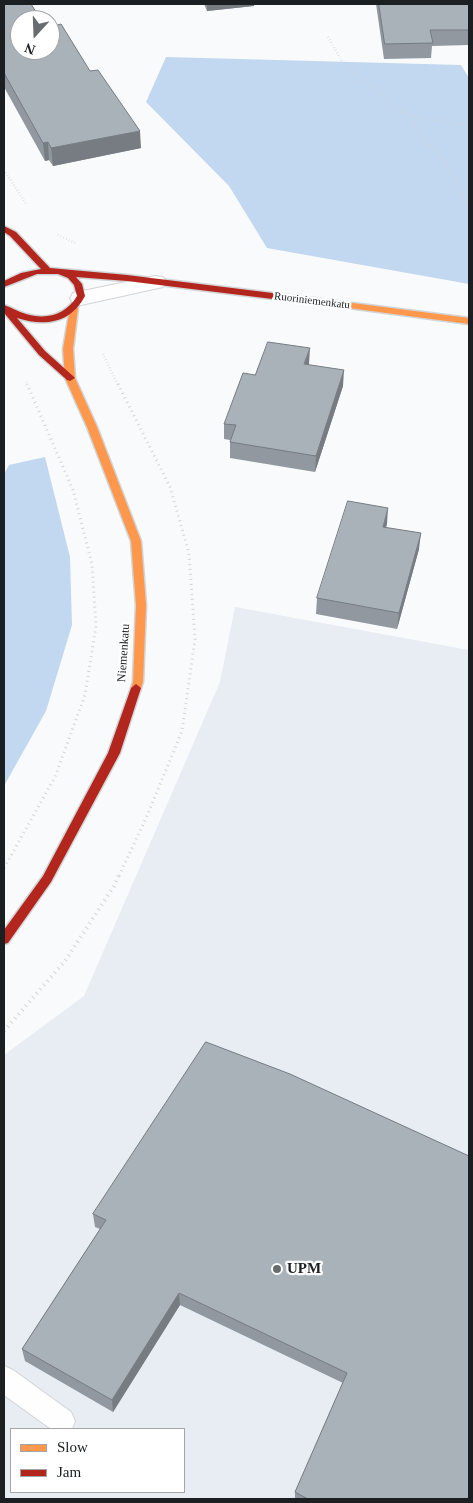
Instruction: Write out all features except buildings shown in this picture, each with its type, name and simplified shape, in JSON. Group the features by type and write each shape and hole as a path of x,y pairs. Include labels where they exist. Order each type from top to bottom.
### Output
{"street":[{"path":"4,228 13,234 47,270"},
{"path":"4,284 21,274 47,270"},
{"name":"Ruoriniemenkatu","path":"47,270 127,278 469,321"},
{"path":"6,310 17,317 42,320 54,318 77,303 81,288 74,279 62,273"},
{"name":"Ruoriniemenkatu","path":"77,303 155,282"},
{"name":"Niemenkatu","path":"4,939 47,879 114,753 138,682 141,605 136,541 92,427 70,378 68,349 77,303"},
{"name":"Niemenkatu","path":"6,310 42,353 70,378"}],"lane":[{"path":"4,1379 62,1422"}],"path":[{"path":"328,37 343,64 406,115 448,167 469,207"},
{"path":"406,115 469,126"},
{"path":"4,170 27,206"},
{"path":"54,232 74,243 83,245"},
{"path":"4,868 55,778 85,695 96,626 92,564 73,490 22,375"}],"shaded area":[{"path":"166,57 461,65 469,78 469,284 267,248 229,186 146,102"},
{"path":"45,457 70,557 72,625 46,711 4,786 4,474 9,465"},
{"path":"235,607 469,650 469,1499 4,1499 4,1055 84,996 220,682"}],"traffic: slow":[{"path":"329,303 469,321"},
{"path":"74,308 68,349 70,378 92,427 136,541 141,605 138,682 136,688"}],"traffic: jam":[{"path":"4,228 13,234 47,270"},
{"path":"4,284 24,275 49,270 71,276 78,284 81,296 76,306 68,313 47,319 24,317 4,308"},
{"path":"62,273 127,278 329,303"},
{"path":"8,312 42,353 70,378"},
{"path":"4,939 47,879 114,753 136,688"}],"place":[{"name":"UPM","path":"277,1269"}]}
